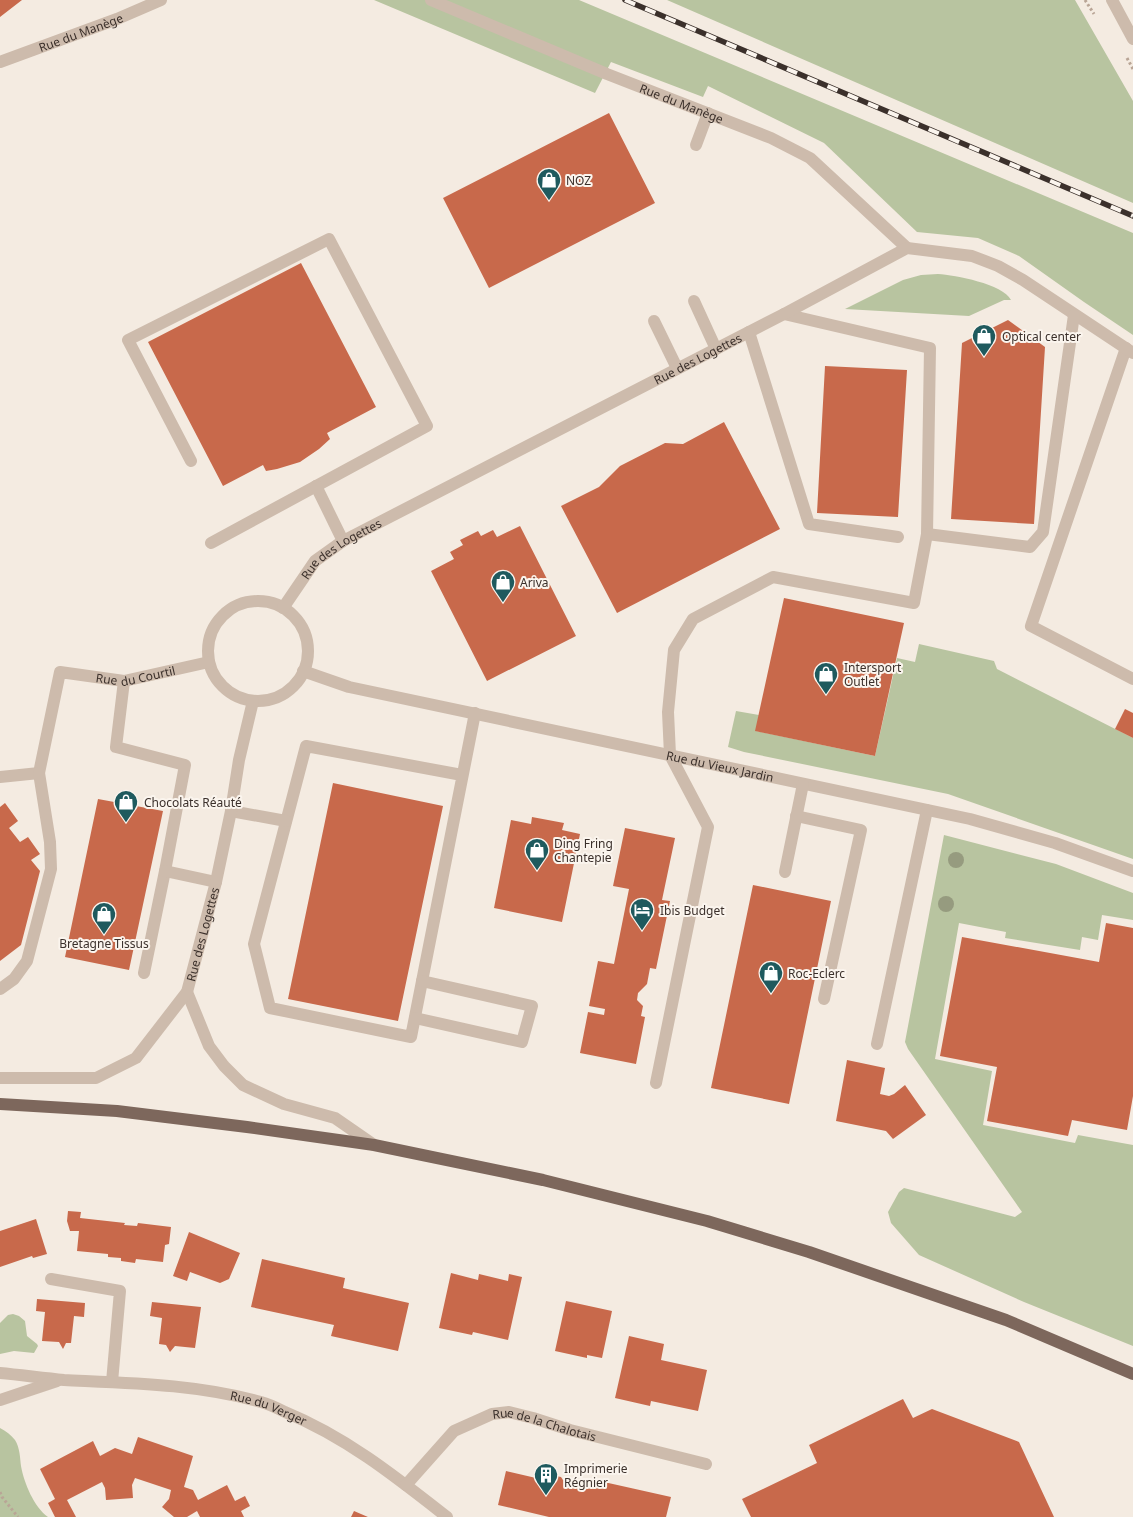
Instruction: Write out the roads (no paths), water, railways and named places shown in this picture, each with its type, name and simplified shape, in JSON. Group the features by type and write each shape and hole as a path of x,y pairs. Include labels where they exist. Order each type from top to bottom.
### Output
{"main road":[{"path":"0,1104 118,1112 247,1127 374,1145 543,1180 707,1221 809,1252 1006,1320 1133,1374"}],"street":[{"name":"Rue du Manège","path":"0,62 117,19 161,0"},
{"name":"Rue du Manège","path":"431,0 598,70 771,138 810,158 906,248"},
{"path":"1112,0 1133,39"},
{"path":"1122,18 1124,0"},
{"path":"696,146 708,113"},
{"path":"191,461 128,340 329,239 427,426 211,543"},
{"path":"906,248 972,256 998,266 1023,280 1130,351 1031,626 1133,679"},
{"name":"Rue des Logettes","path":"283,608 315,561 342,541 784,314 906,248"},
{"path":"694,301 716,348"},
{"path":"656,1082 708,827 670,755 668,712 674,650 693,620 772,577 914,603 927,534 930,348 784,314"},
{"path":"927,534 1030,547 1043,532 1074,315"},
{"path":"654,322 677,368"},
{"path":"749,332 809,524 898,537"},
{"path":"316,486 342,541"},
{"path":"258,601 271,603 283,608 300,625 308,648 307,660 303,671 293,686 278,697 253,701 243,699 225,689 212,672 208,649 210,637 223,615 240,605 258,601"},
{"name":"Rue du Courtil","path":"39,774 60,672 124,681 209,662"},
{"name":"Rue du Vieux Jardin","path":"303,671 349,687 970,819 1055,843 1133,871"},
{"path":"124,681 116,747 185,765 144,973"},
{"name":"Rue des Logettes","path":"187,992 216,882 231,811 239,760 253,701"},
{"path":"462,775 306,746 254,944 270,1008 411,1036 475,713"},
{"path":"0,777 39,774 50,842 51,869 27,961 14,979 0,989"},
{"path":"785,872 803,784"},
{"path":"877,1044 927,810"},
{"path":"231,811 286,821"},
{"path":"796,816 861,830 824,1000"},
{"path":"165,871 216,882"},
{"path":"415,1018 522,1042 532,1006 422,981"},
{"path":"0,1078 96,1078 136,1058 187,992"},
{"path":"187,992 208,1046 243,1085 284,1104 335,1118 374,1145"},
{"path":"51,1280 120,1291 112,1382"},
{"name":"Rue du Verger","path":"0,1373 62,1380 208,1390 262,1402 324,1430 372,1460 447,1517"},
{"name":"Rue du Verger","path":"0,1400 62,1380"},
{"name":"Rue de la Chalotais","path":"406,1485 454,1431 492,1414 508,1412 570,1430 706,1464"}],"railway":[{"path":"625,0 1133,216"}],"place":[{"name":"NOZ","path":"549,201"},
{"name":"Optical center","path":"984,357"},
{"name":"Ariva","path":"503,603"},
{"name":"Intersport Outlet","path":"826,695"},
{"name":"Chocolats Réauté","path":"126,823"},
{"name":"Ding Fring Chantepie","path":"537,871"},
{"name":"Ibis Budget","path":"642,931"},
{"name":"Bretagne Tissus","path":"104,935"},
{"name":"Roc-Eclerc","path":"771,994"},
{"name":"Imprimerie Régnier","path":"546,1496"}]}
